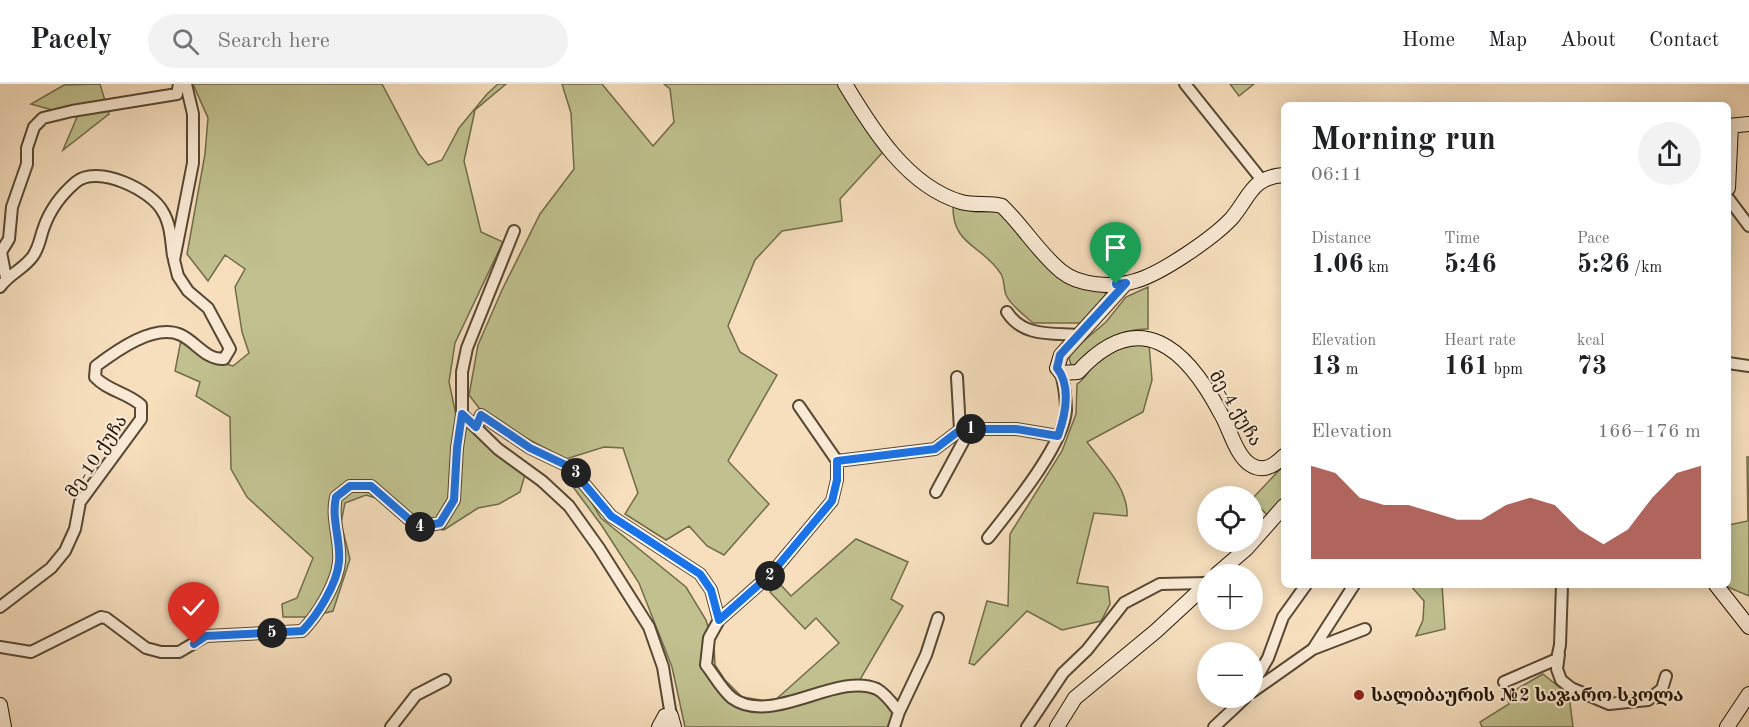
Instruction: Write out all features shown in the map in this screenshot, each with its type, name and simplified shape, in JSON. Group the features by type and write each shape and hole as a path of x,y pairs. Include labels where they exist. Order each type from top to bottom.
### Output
{"street":[{"path":"3,282 1,252 9,239 12,207 27,164 27,148 34,127 43,118 72,111 177,94 179,84"},
{"path":"174,260 193,164 193,114 186,84"},
{"path":"845,84 866,118 899,160 926,184 959,201 1002,206 1050,260 1072,278 1086,283 1126,283 1150,274 1203,242 1232,217 1261,180 1281,176"},
{"path":"1185,84 1261,180"},
{"path":"1731,126 1749,124"},
{"path":"3,282 30,260 40,244 43,228 52,208 76,182 85,177 109,178 133,186 152,198 164,212 174,260"},
{"path":"1731,202 1749,226"},
{"path":"0,647 31,652 101,617 106,618 146,648 161,652 179,652 206,636 302,631 315,618 320,604 334,583 339,561 333,510 336,497 350,486 371,486 418,527 440,523 454,500 457,448 462,414 462,372 467,348 514,231"},
{"name":"მე-10 ქუჩა","path":"0,607 51,568 65,551 75,529 80,502 141,419 141,405 128,394 105,387 95,377 96,366 114,352 156,334 180,334 215,359 224,359 229,353 230,349 208,308 188,291 178,276 174,260"},
{"path":"988,538 1021,495 1058,436 1066,412 1065,374 1057,368 1060,355 1126,283"},
{"path":"1007,312 1014,323 1026,330 1078,335"},
{"name":"მე-4 ქუჩა","path":"1065,374 1078,372 1090,359 1116,340 1139,338 1160,341 1178,354 1198,378 1221,412 1242,456 1251,465 1261,468 1273,466 1281,459"},
{"path":"1731,363 1749,366"},
{"path":"936,492 965,430 957,377"},
{"path":"799,406 837,461 837,480 832,501 771,574 719,620 709,638 706,665 732,697 753,707 793,701 836,689 863,687 875,688 885,695 899,712"},
{"path":"462,414 569,506 631,596 649,627 663,667 673,722"},
{"path":"476,427 481,415 530,448 570,467 611,516 700,574 711,590 719,620"},
{"path":"837,461 935,449 965,430 1016,429 1058,436"},
{"path":"1229,564 1246,549 1281,509"},
{"path":"1027,727 1062,673 1087,650 1124,603 1160,584 1197,583"},
{"path":"1263,667 1283,617 1304,588"},
{"path":"1313,649 1352,588"},
{"path":"1562,588 1557,669 1561,680 1609,704 1648,700 1662,689 1666,676"},
{"path":"1718,588 1749,627"},
{"path":"1057,727 1075,698 1156,631 1197,593"},
{"path":"894,727 926,656 938,618"},
{"path":"1263,684 1313,649 1365,629"},
{"path":"1504,682 1553,662 1559,654"},
{"path":"391,727 416,695 445,680"},
{"path":"1727,727 1749,694"},
{"path":"0,705 4,727"},
{"path":"1214,727 1234,708"},
{"path":"659,727 665,716 673,722"}],"green space":[{"path":"100,84 109,114 63,150 77,117 31,104 64,85"},
{"path":"193,84 382,84 419,154 428,165 442,160 459,128 487,94 498,84 506,84 475,110 464,161 481,232 503,242 455,343 449,382 456,415 528,464 520,492 499,504 478,508 444,530 414,525 392,503 366,495 345,503 341,523 350,559 333,611 309,617 283,617 282,604 297,598 313,558 247,497 231,469 230,417 196,396 200,382 175,371 181,340 219,362 233,366 249,353 242,332 235,287 245,269 225,255 208,281 187,254 205,154 208,118"},
{"path":"562,84 602,84 653,146 674,122 670,89 664,84 839,84 883,152 840,199 842,221 782,231 755,260 728,326 740,352 777,375 728,461 769,504 724,555 707,546 689,526 666,540 625,514 638,493 623,448 604,447 566,459 486,417 469,395 478,345 502,290 540,214 574,169 571,113"},
{"path":"1230,84 1254,84 1239,96"},
{"path":"953,206 976,212 1001,211 1049,264 1103,290 1107,296 1085,323 1033,323 1009,300 1001,274 994,264 963,237 954,219"},
{"path":"1148,287 1148,329 1127,331 1108,339 1077,367 1071,365 1069,358 1072,351 1106,322 1126,297"},
{"path":"1149,344 1152,380 1143,412 1087,442 1119,486 1124,496 1127,516 1094,513 1077,583 1108,587 1110,604 1101,621 1062,630 1027,611 974,665 969,663 987,601 1008,606 1010,534 1062,451 1076,414 1077,384 1099,360 1112,352 1133,345"},
{"path":"1747,457 1749,457 1749,596 1730,588 1731,524 1748,521"},
{"path":"1281,468 1281,503 1269,517 1263,511 1263,487"},
{"path":"562,472 585,492 601,518 686,587 706,620 714,646 715,665 725,680 742,697 773,702 839,643 816,618 805,629 770,592 780,584 791,596 856,539 908,562 891,599 903,606 858,683 879,684 890,693 898,706 901,727 685,727 672,667 639,583 602,526"},
{"path":"1413,588 1442,588 1445,629 1416,636 1423,620 1424,601"},
{"path":"1543,674 1569,695 1573,727 1482,727 1480,722 1509,704 1506,695"}],"place":[{"name":"სალიბაურის №2 საჯარო სკოლა","path":"1359,695"}],"route":[{"path":"194,644 206,636 302,631 315,618 320,604 334,583 339,561 333,510 336,497 350,486 371,486 418,527 440,523 446,517 454,500 457,448 462,414 476,427 477,418 481,415 546,458 570,467 611,516 681,559 700,574 711,590 719,620 726,611 771,574 832,501 837,480 837,461 844,458 935,449 948,442 960,430 1016,429 1058,436 1066,412 1061,373 1057,368 1060,355 1126,283 1116,284"}]}
